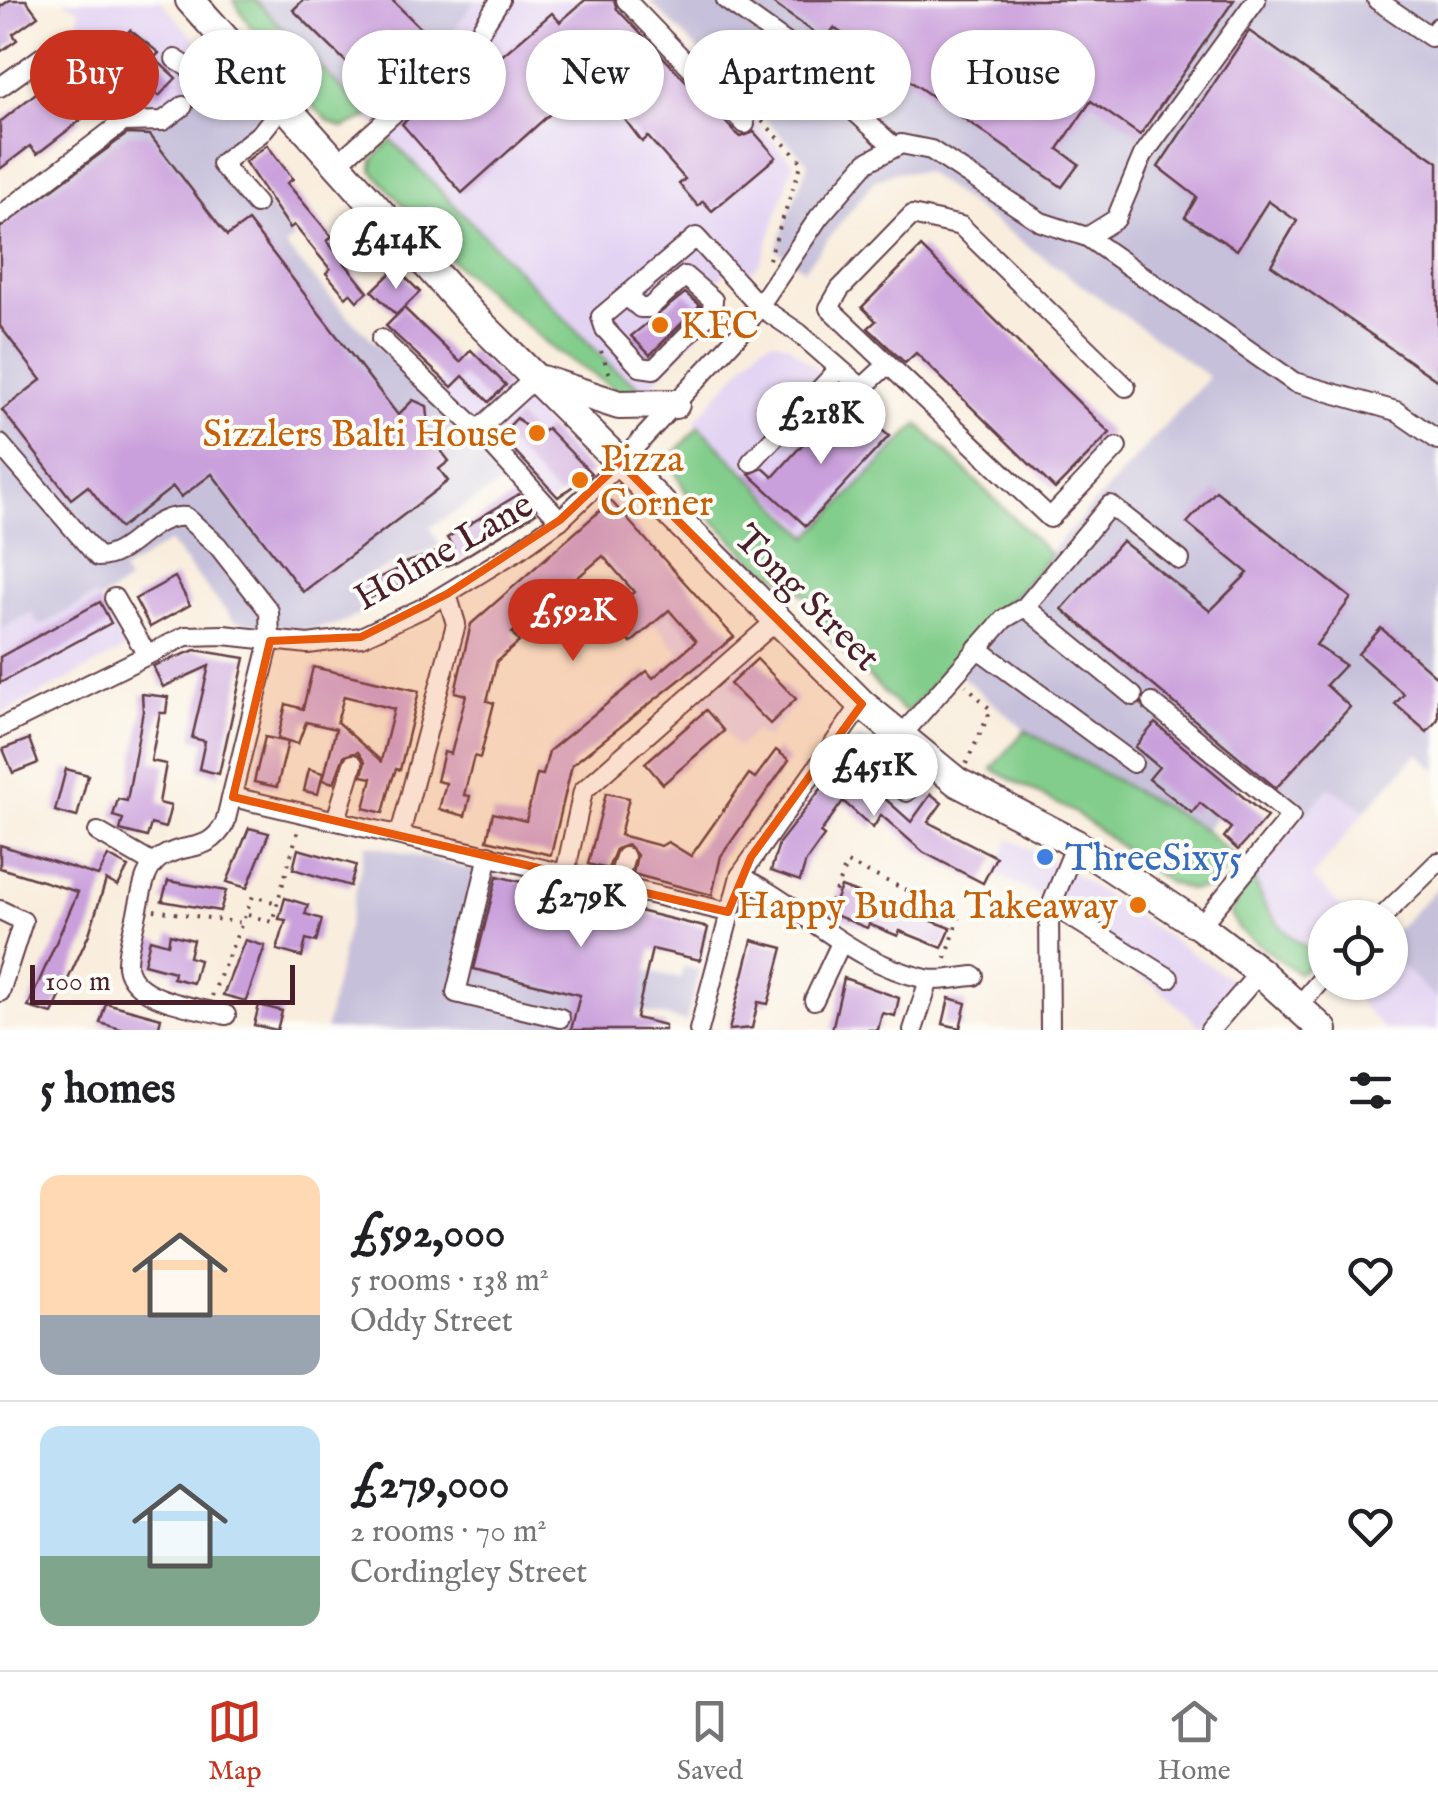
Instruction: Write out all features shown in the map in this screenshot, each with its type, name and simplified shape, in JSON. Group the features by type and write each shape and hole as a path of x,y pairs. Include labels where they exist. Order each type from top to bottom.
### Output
{"highway":[{"name":"Tong Street","path":"190,0 217,30"},
{"name":"Tong Street","path":"296,120 472,315 899,738 957,782 1076,844 1200,926 1260,972 1323,1030"},
{"path":"536,378 619,404 674,404"}],"street":[{"path":"336,165 473,42 500,0"},
{"path":"626,0 745,124"},
{"path":"726,0 802,54 822,82 893,146 931,150 1040,222 1087,237 1294,382 1396,411 1438,440"},
{"path":"1087,237 1116,218 1144,155 1256,0"},
{"path":"1377,0 1430,36 1438,27"},
{"path":"175,58 179,61"},
{"path":"0,88 30,66"},
{"path":"0,216 123,122 164,121 179,109"},
{"path":"256,204 221,164 262,133 272,120"},
{"name":"Holme Lane","path":"1,724 186,636 204,634 308,644 361,637 447,594 560,520 620,463 759,306 819,217 866,162 893,146"},
{"path":"1117,447 1050,518 829,308 840,290 912,215 961,226 1126,387"},
{"path":"626,296 637,307 649,308 685,276 714,302 698,324 650,370 640,368 604,330 601,318 626,296 696,237 759,306 862,388 888,364"},
{"path":"382,339 478,430 560,520"},
{"path":"751,462 839,369"},
{"path":"478,430 536,378"},
{"path":"0,444 98,557 108,557 173,516 186,517 200,527 270,610 270,641 225,823 213,840 194,850 167,854 153,864 138,908 127,962 132,978 150,993 226,1016"},
{"path":"899,738 1004,619 1026,607 1110,505 1180,560"},
{"path":"400,834 456,624 454,606 447,594"},
{"path":"114,598 146,652"},
{"path":"1026,607 1132,696"},
{"path":"565,874 583,791 778,619"},
{"path":"976,648 1133,763"},
{"path":"1152,702 1291,816 1200,926"},
{"path":"700,1030 740,876 768,830 862,704"},
{"path":"336,820 353,764"},
{"path":"906,792 932,764"},
{"path":"233,797 728,912"},
{"path":"98,832 153,864"},
{"path":"1050,1030 1048,934 1052,905 1076,844"},
{"path":"489,856 456,992 560,1018"},
{"path":"616,887 625,857"},
{"path":"1399,900 1438,862"},
{"path":"740,876 840,945 934,980 974,976"},
{"path":"1052,905 1169,978"},
{"path":"0,910 26,915 0,992"},
{"path":"814,1000 840,945"},
{"path":"1210,1030 1260,972"},
{"path":"912,1030 934,980"},
{"path":"1299,1006 1308,995"}],"path":[{"path":"954,672 991,710 957,782"},
{"path":"248,915 272,922 303,813"},
{"path":"820,930 847,863 960,914 934,980"},
{"path":"206,1010 253,896 277,903"},
{"path":"138,908 243,922"}],"highlighted area":[{"path":"620,463 862,704 751,857 728,912 233,797 270,641 361,637 447,594 560,520"}],"shaded area":[{"path":"63,0 160,0 187,30 179,30 179,99 159,115 159,30 81,30 80,9"},
{"path":"255,0 475,0 455,30 342,30 342,89 322,69 322,30 284,30"},
{"path":"475,0 639,0 684,47 684,120 753,120 794,163 762,260 752,272 733,265 711,287 714,317 646,391 615,369 372,120 506,120 506,30 455,30"},
{"path":"649,0 1438,0 1438,772 1418,753 1366,810 1329,787 1304,816 1250,774 1205,830 1025,730 948,665 1209,377 925,172 894,172 875,180 804,269 776,249 808,163 766,120 911,120 911,30 684,30 684,36"},
{"path":"179,100 179,120 258,120 211,158 251,210 265,201 295,238 285,246 347,315 514,477 430,527 440,546 350,583 362,614 338,624 307,630 234,621 169,542 122,572 128,582 99,601 95,596 40,626 32,612 0,630 0,206 111,120 159,120"},
{"path":"775,340 788,345 902,441 809,538 694,422 762,344"},
{"path":"473,349 589,470 543,510 426,393"},
{"path":"611,501 798,701 766,739 754,731 738,748 704,707 695,670 574,531"},
{"path":"96,595 125,649 0,715 0,630 32,612 40,626"},
{"path":"860,739 942,803 922,831 915,826 905,837 862,798 854,805 823,783"},
{"path":"1250,774 1330,786 1366,810 1312,878 1335,900 1308,900 1308,939 1301,946 1260,902 1253,875 1304,816"},
{"path":"1010,839 1057,863 1238,984 1201,1027 1162,991 1060,923 1040,896 994,873"},
{"path":"366,844 644,912 631,967 680,979 684,966 699,970 686,1022 625,1007 619,1030 325,1030"},
{"path":"1438,887 1438,1001 1408,972 1408,918"},
{"path":"1408,972 1438,1001 1438,1030 1385,1030 1359,1000 1408,1000"}],"green space":[{"path":"233,0 255,0 284,30 253,30"},
{"path":"322,69 342,89 342,120 362,120 343,128 322,115"},
{"path":"391,140 614,369 646,391 621,393 555,350 456,265 372,170 373,160"},
{"path":"918,424 1051,555 909,711 902,710 831,640 810,599 750,557 687,494 677,475 675,453 699,426 809,537"},
{"path":"1025,730 1205,830 1236,859 1207,888 1191,890 1169,883 1077,814 992,769"},
{"path":"1253,875 1263,901 1278,923 1308,948 1308,966 1298,973 1239,930 1230,912"}],"building":[{"path":"10,0 26,0 38,16 13,34 17,40 0,52 0,7"},
{"path":"303,0 392,0 423,30 342,30 342,58 322,38 322,30 313,30 293,10"},
{"path":"585,0 614,0 617,9 637,30 532,30 552,13 560,22"},
{"path":"768,0 1234,0 1140,135 1095,104 1095,30 931,30 931,96 911,82 911,30 811,30"},
{"path":"1249,31 1438,162 1438,381 1271,265 1297,221 1268,201 1237,250 1185,217 1197,197 1158,167"},
{"path":"526,35 526,120 543,120 462,193 402,124 407,120 506,120 506,52"},
{"path":"664,58 684,79 684,120 724,120 741,137 754,132 776,157 712,211 703,201 698,206 679,184 685,179 648,137 642,142 625,120 664,120"},
{"path":"159,63 176,78 159,96"},
{"path":"30,98 30,120 81,120 37,154 30,146 0,169 0,122"},
{"path":"966,120 1078,120 1058,149 1079,164 1062,187"},
{"path":"127,134 150,135 227,236 248,221 398,415 413,400 427,406 428,417 422,426 449,461 439,469 448,481 303,592 212,474 181,497 173,487 120,528 88,486 71,499 2,410 41,380 0,326 0,228"},
{"path":"267,145 293,179 287,183 332,237 327,241 368,292 357,301 350,293 346,297 326,273 330,269 294,225 290,228 245,162"},
{"path":"921,247 1110,433 1055,489 916,353 905,363 868,328 876,321 862,307"},
{"path":"396,268 420,292 396,315 372,291"},
{"path":"685,293 700,305 650,355 631,336"},
{"path":"404,308 460,362 471,350 506,385 489,402 463,376 452,387 386,326"},
{"path":"830,414 855,437 870,420 889,436 806,526 749,474 763,468 773,477"},
{"path":"517,418 537,438 547,428 591,473 558,497 500,435"},
{"path":"1216,491 1351,598 1316,645 1345,665 1326,685 1350,707 1276,788 1062,609 1122,541 1210,611 1248,573 1187,523"},
{"path":"519,494 536,513 456,562 365,600 359,586 397,570 396,566 453,547 447,538"},
{"path":"611,501 734,637 572,765 551,855 487,840 493,813 526,821 537,774 543,775 549,751 647,671 653,678 696,641 669,610 631,643 607,616 634,592 603,556 512,633 519,642 497,661 487,701 494,703 480,758 474,756 464,795 470,796 465,816 439,809 446,783 437,781 444,752 451,754 466,695 455,692 471,624"},
{"path":"175,577 190,605 150,627 135,599"},
{"path":"100,602 111,623 0,683 0,657"},
{"path":"1381,628 1438,678 1438,719 1427,732 1395,704 1404,694 1358,654"},
{"path":"195,650 245,658 219,774 199,769 205,741 192,738 209,666 163,687 153,666"},
{"path":"757,659 796,699 770,724 730,684"},
{"path":"313,667 419,691 400,770 396,769 383,813 364,808 372,778 362,776 365,762 358,752 344,756 334,783 323,780 336,729 306,722 298,744 278,738 286,704 303,709","holes":["344,696 394,709 381,761 337,722"]},
{"path":"142,694 168,697 166,713 160,713 151,761 166,764 159,803 171,806 165,828 151,824 147,837 120,830 123,819 113,816 118,799 127,801 143,711"},
{"path":"706,710 724,731 663,784 645,763"},
{"path":"1155,723 1267,817 1238,850 1224,837 1231,828 1200,803 1192,813 1149,779 1159,767 1135,747"},
{"path":"265,737 288,742 277,787 254,782"},
{"path":"29,739 38,763 13,773 3,749"},
{"path":"859,740 899,773 881,795 911,822 931,794 942,803 928,822 996,857 983,883 923,852 881,815 873,828 843,801 820,833 824,836 806,861 800,881 771,871 779,843"},
{"path":"776,750 789,760 721,856 712,895 633,874 637,855 628,845 616,849 608,869 588,864 606,793 629,798 620,835 661,846 668,842 691,856 749,774 755,778"},
{"path":"66,769 88,775 77,817 55,811"},
{"path":"309,769 323,773 318,794 304,791"},
{"path":"249,828 269,833 247,888 227,882"},
{"path":"0,845 98,876 108,856 128,867 118,886 106,880 89,934 52,1014 28,1007 78,892 0,868"},
{"path":"298,849 356,865 350,886 293,869"},
{"path":"497,876 708,928 700,960 652,949 636,1018 665,1025 665,1030 571,1030 580,995 474,969"},
{"path":"168,881 226,891 220,911 162,901"},
{"path":"841,887 951,928 942,948 900,931 898,936 830,913"},
{"path":"285,898 308,905 305,914 322,919 316,942 306,939 302,957 277,950 286,920 279,919"},
{"path":"170,934 193,940 189,957 199,960 193,983 173,978 174,972 144,964 150,939 168,944"},
{"path":"245,940 265,946 246,1001 223,995"},
{"path":"752,940 783,948 768,1004 758,1002 752,1028 729,1030"},
{"path":"844,978 899,998 895,1016 882,1013 878,1030 832,1030"},
{"path":"949,998 966,1003 960,1028 943,1024"},
{"path":"106,1003 161,1018 158,1030 124,1030 100,1023"},
{"path":"259,1005 282,1011 277,1030 254,1025"}],"place":[{"name":"KFC","path":"660,325"},
{"name":"Sizzlers Balti House","path":"537,433"},
{"name":"Pizza Corner","path":"580,480"},
{"name":"ThreeSixy5","path":"1045,857"},
{"name":"Happy Budha Takeaway","path":"1138,905"}]}
